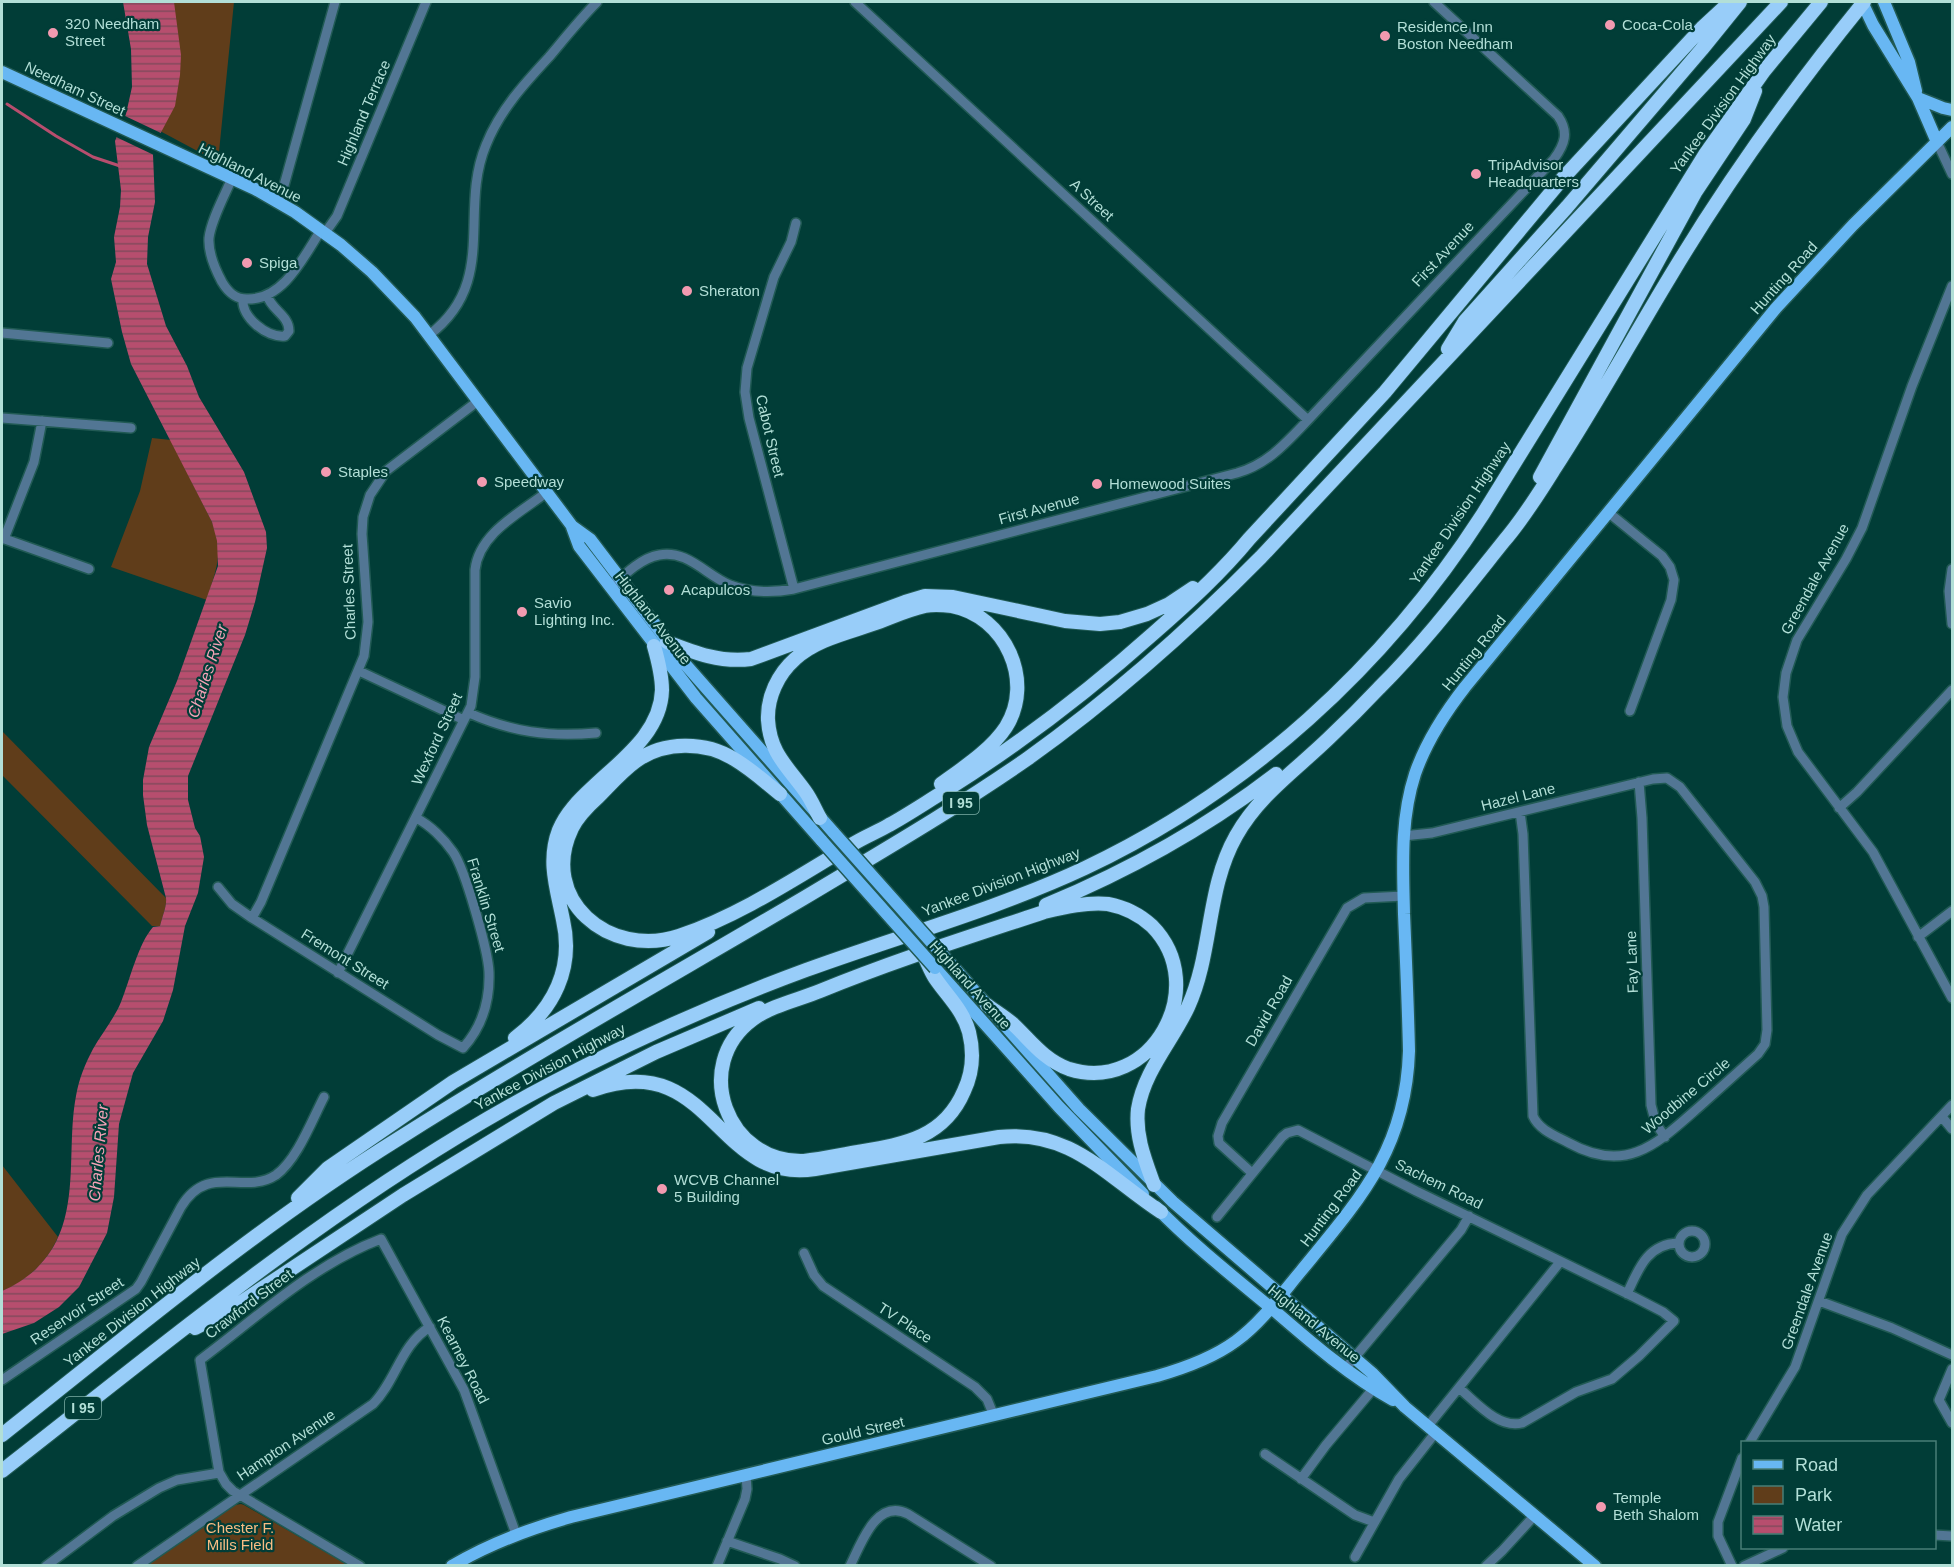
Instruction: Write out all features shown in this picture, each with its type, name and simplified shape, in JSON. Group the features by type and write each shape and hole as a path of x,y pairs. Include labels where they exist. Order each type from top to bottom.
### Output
{"highway":[{"path":"862,838 890,825 956,784 1072,702 1140,646 1234,558 1385,392 1574,165 1702,28 1730,2"},
{"path":"1432,374 1465,321 1511,271 1740,2"},
{"name":"Yankee Division Highway","path":"2,1434 270,1226 397,1139 910,835 986,787 1053,740 1142,669 1214,604 1284,534 1781,2"},
{"name":"Yankee Division Highway","path":"2,1471 270,1262 350,1205 440,1146 533,1093 640,1039 806,970 991,906 1082,869 1168,823 1210,796 1308,721 1400,627 1446,568 1483,514 1697,166 1762,73 1821,2"},
{"path":"1155,1185 1139,1140 1137,1121 1140,1102 1148,1078 1182,1019 1194,992 1202,963 1216,886 1228,852 1244,822 1260,801 1329,738 1420,644 1505,540 1574,440 1707,217 1780,111 1863,2"},
{"path":"1492,556 1551,456 1702,182 1744,119 1762,73"},
{"path":"478,1066 535,1021 549,1004 558,987 565,963 567,944 553,874 556,842 561,826 574,806 637,745 654,722 662,692 661,644 713,658 752,659 905,602 935,595 960,598 1072,622 1100,624 1120,622 1147,614 1178,599 1249,539"},
{"path":"270,1226 328,1168 403,1115 478,1066 726,921 750,904 862,838 963,767 999,736 1009,722 1015,704 1016,670 1012,657 996,632 986,622 969,612 945,605 915,609 815,645 798,656 786,668 776,683 770,700 769,730 782,763 805,791 820,818"},
{"path":"964,938 1082,890 1136,864 1182,838 1266,782 1351,715"},
{"path":"750,904 706,925 671,938 644,941 615,936 589,920 574,900 564,870 567,842 576,822 590,804 635,762 662,749 687,746 719,751 740,763 780,794"},
{"path":"923,954 963,1016 972,1048 969,1079 963,1095 952,1112 930,1131 899,1145 804,1161 773,1156 746,1140 736,1129 727,1113 720,1085 725,1057 741,1030 757,1016 771,1009 841,981 964,938 1063,908 1090,904 1111,905 1138,915 1154,929 1168,948 1175,969 1176,1002 1170,1020 1160,1036 1136,1060 1125,1066 1106,1071 1077,1071 1054,1062 1040,1053 1011,1022 987,1005"},
{"path":"164,1344 231,1309 403,1195 554,1103 672,1045 782,999 841,981"},
{"path":"528,1120 604,1086 634,1082 656,1084 692,1101 751,1157 770,1166 794,1171 993,1138 1031,1137 1061,1144 1084,1155 1133,1194 1161,1212"}],"main road":[{"path":"1863,2 1873,26 1918,98 1937,142"},
{"path":"1884,2 1909,62 1918,98"},
{"name":"Needham Street","path":"2,72 137,134"},
{"path":"1918,98 1953,110"},
{"name":"Hunting Road","path":"1270,1307 1354,1206 1378,1171 1399,1119 1407,1081 1408,1030 1403,836 1408,799 1415,773 1444,715 1798,283 1853,225 1953,128"},
{"name":"Highland Avenue","path":"137,134 277,201 323,231 381,280 429,334 547,492 572,526 579,546 610,588 713,697 1079,1108 1198,1225 1355,1358 1405,1407 1595,1566"},
{"name":"Highland Avenue","path":"572,526 590,539 620,579 661,644 712,717 923,954"},
{"name":"Highland Avenue","path":"933,969 1059,1107 1190,1240 1345,1370 1405,1407"},
{"name":"Gould Street","path":"452,1566 516,1534 571,1517 1157,1376 1216,1353 1237,1340 1270,1307"}],"street":[{"path":"277,201 283,189 335,2"},
{"name":"Highland Terrace","path":"267,295 286,280 323,231 338,216 426,2"},
{"path":"429,334 452,312 470,274 474,254 477,174 494,127 515,95 597,2"},
{"name":"A Street","path":"855,2 1308,420"},
{"name":"First Avenue","path":"610,588 646,560 665,554 689,560 716,578 744,589 765,592 794,589 1244,471 1274,455 1554,159 1563,145 1565,134 1563,124 1554,112 1434,2"},
{"path":"1937,142 1953,174"},
{"path":"232,178 212,228 209,243 214,263 225,288 233,295 243,299 255,299 267,295 273,308 287,322 289,331 285,336 273,334 252,320 245,313 243,299"},
{"name":"Cabot Street","path":"794,589 749,418 745,392 749,358 774,277 791,242 796,223"},
{"name":"Greendale Avenue","path":"1953,286 1910,392 1862,528 1846,559 1800,633 1786,673 1783,698 1789,733 1805,764 1873,852 1953,998"},
{"path":"2,333 108,343"},
{"name":"Charles Street","path":"252,918 261,902 359,671 366,646 368,622 362,534 365,509 370,495 386,471 478,401"},
{"path":"2,418 131,428"},
{"path":"42,421 34,462 3,539 89,569"},
{"name":"Wexford Street","path":"338,973 467,716 475,686 475,570 479,553 492,535 547,492"},
{"path":"1609,513 1662,556 1670,567 1674,580 1671,600 1630,711"},
{"path":"1953,569 1949,598 1953,624"},
{"path":"359,671 467,716 497,725 532,733 561,735 596,733"},
{"path":"1839,808 1857,792 1953,690"},
{"name":"Woodbine Circle","path":"1520,812 1523,834 1533,1116 1542,1128 1578,1148 1605,1155 1625,1155 1637,1152 1665,1137 1758,1054 1765,1044 1767,1030 1764,907 1762,896 1755,882 1680,787 1671,779 1639,782"},
{"name":"Hazel Lane","path":"1403,836 1432,833 1639,782"},
{"name":"Fay Lane","path":"1639,782 1651,1105 1656,1124 1665,1137"},
{"name":"Franklin Street","path":"416,818 432,829 452,850 488,959 489,987 483,1018 474,1035 463,1048"},
{"name":"Fremont Street","path":"218,887 228,900 252,918 463,1048"},
{"name":"David Road","path":"1252,1173 1219,1143 1218,1136 1222,1123 1347,908 1364,897 1404,896"},
{"path":"1918,937 1953,910"},
{"name":"Reservoir Street","path":"2,1380 136,1289 192,1191 215,1182 265,1180 285,1167 324,1097"},
{"name":"Greendale Avenue","path":"1751,1441 1795,1367 1842,1234 1867,1195 1953,1105"},
{"path":"1942,1117 1953,1129"},
{"name":"Sachem Road","path":"1217,1217 1282,1137 1298,1130 1663,1312 1674,1321 1634,1361 1612,1379 1576,1392 1522,1423 1508,1424 1498,1420 1459,1388"},
{"path":"1345,1370 1461,1230 1469,1216"},
{"name":"Kearney Road","path":"381,1239 468,1399 516,1534"},
{"name":"Crawford Street","path":"219,1473 200,1360 317,1272 361,1247 381,1239"},
{"path":"1627,1294 1647,1256 1665,1245 1678,1243"},
{"name":"TV Place","path":"804,1253 814,1275 823,1287 975,1387 987,1399 994,1416"},
{"path":"1355,1557 1399,1479 1459,1388 1560,1262"},
{"path":"1819,1301 1892,1328 1953,1355"},
{"name":"Hampton Avenue","path":"137,1566 371,1405 380,1395 413,1342 430,1327"},
{"path":"1953,1369 1939,1400 1953,1423"},
{"path":"1301,1479 1373,1389"},
{"path":"1265,1454 1355,1515 1374,1522"},
{"path":"1732,1566 1718,1536 1718,1522 1741,1463"},
{"path":"46,1566 113,1516 159,1488 177,1480 219,1473 226,1484 239,1494 360,1566"},
{"path":"717,1566 747,1494 746,1475"},
{"path":"850,1566 874,1521 897,1510 908,1514 991,1566"},
{"path":"1486,1566 1535,1515"},
{"path":"1936,1535 1953,1536"},
{"path":"727,1541 780,1558 795,1566"},
{"path":"1744,1566 1780,1549"}],"green space":[{"path":"166,2 234,2 218,162 160,131"},
{"path":"152,438 171,440 212,522 218,553 216,570 207,600 111,567 140,491"},
{"path":"2,731 166,898 160,926 152,926 2,775"},
{"path":"2,1165 58,1237 54,1246 35,1270 2,1291"},
{"name":"Chester F. Mills Field","path":"241,1504 348,1565 148,1565 235,1505"}],"water":[{"name":"Charles River","path":"123,2 174,2 181,55 180,75 175,106 158,138 153,155 155,202 148,237 147,264 166,326 187,366 199,397 244,472 266,532 267,548 245,635 188,776 188,800 195,828 200,836 204,857 198,893 185,926 173,990 163,1021 133,1073 119,1124 114,1197 107,1233 79,1287 59,1307 34,1323 2,1334 2,1291 20,1282 36,1269 51,1251 61,1231 70,1187 76,1096 83,1072 93,1049 118,1008 143,943 153,927 160,926 164,912 166,898 147,825 143,780 149,747 177,681 218,566 217,541 212,522 131,364 111,279 116,262 114,237 121,190 115,141 126,114 132,87 131,49"}],"pier":[{"path":"123,115 163,134 156,156 114,136"}],"waterway":[{"path":"7,104 93,157 120,166"}],"place":[{"name":"Coca-Cola","path":"1610,25"},
{"name":"320 Needham Street","path":"53,33"},
{"name":"Residence Inn Boston Needham","path":"1385,36"},
{"name":"TripAdvisor Headquarters","path":"1476,174"},
{"name":"Spiga","path":"247,263"},
{"name":"Sheraton","path":"687,291"},
{"name":"Staples","path":"326,472"},
{"name":"Speedway","path":"482,482"},
{"name":"Homewood Suites","path":"1097,484"},
{"name":"Acapulcos","path":"669,590"},
{"name":"Savio Lighting Inc.","path":"522,612"},
{"name":"WCVB Channel 5 Building","path":"662,1189"},
{"name":"Temple Beth Shalom","path":"1601,1507"}]}
